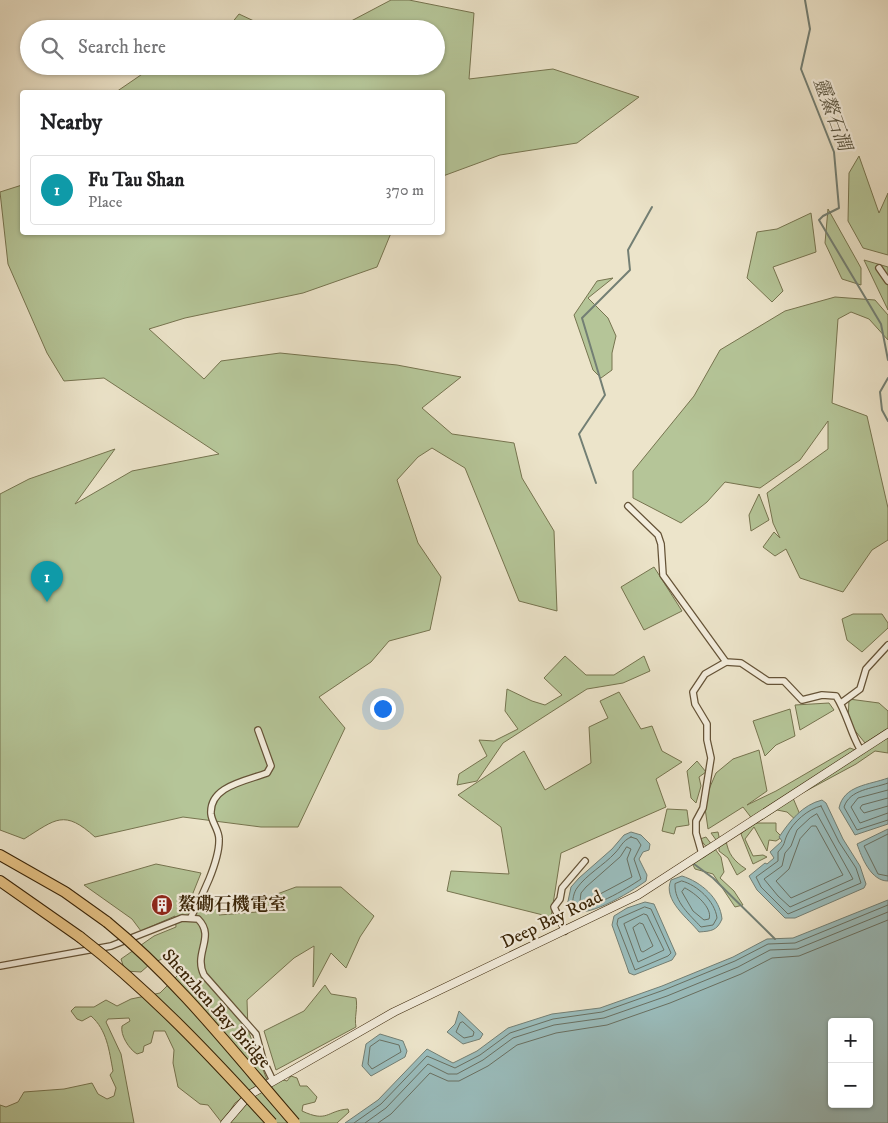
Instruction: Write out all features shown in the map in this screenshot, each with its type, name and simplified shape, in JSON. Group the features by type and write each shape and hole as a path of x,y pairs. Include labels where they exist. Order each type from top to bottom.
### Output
{"highway":[{"name":"Shenzhen Bay Bridge","path":"4,857 65,892 107,922 142,952 173,982 295,1123"},
{"name":"Shenzhen Bay Bridge","path":"0,881 80,937 124,973 176,1020 272,1123"}],"street":[{"path":"879,268 888,281"},
{"path":"628,506 658,535 661,544 663,575 726,662"},
{"path":"840,703 860,689 866,668 888,645"},
{"path":"702,854 696,833 696,821 703,808 711,758 707,740 707,724 696,704 693,692 705,674 726,662 741,663 768,682 784,682 802,700 822,696 836,696 850,732 860,749"},
{"path":"191,917 210,877 220,840 212,824 211,803 218,792 267,773 271,766 258,730"},
{"name":"Deep Bay Road","path":"225,1123 236,1107 249,1095 394,1012 638,895 860,749 888,733"},
{"path":"565,931 554,907 560,898 562,888 585,861"},
{"path":"0,966 111,946 182,918 191,917 198,919 204,924 206,936 200,958 204,975 256,1034 272,1081"}],"green space":[{"path":"391,0 409,0 474,13 469,79 553,69 639,97 577,143 500,155 445,175 445,90 119,90 141,75 445,75 445,20 353,20"},
{"path":"239,14 252,20 234,20"},
{"path":"859,156 879,213 888,193 888,255 863,248 848,221 849,173"},
{"path":"20,186 20,235 390,235 377,267 303,293 185,318 149,329 204,379 221,361 280,353 397,365 461,377 422,408 452,434 514,443 522,478 554,531 557,611 519,601 465,468 432,448 418,457 397,480 418,543 441,577 430,630 389,641 371,662 319,697 345,728 298,827 261,827 183,817 95,837 84,828 67,820 52,822 24,839 0,830 0,494 29,479 115,449 75,504 132,471 219,454 104,378 64,381 47,353 8,264 0,192"},
{"path":"828,209 861,268 861,285 842,279 825,243"},
{"path":"811,213 816,252 773,267 783,291 772,302 747,278 757,232 777,229"},
{"path":"864,260 888,267 888,310"},
{"path":"613,278 588,298 608,318 616,336 612,353 612,370 601,378 593,370 574,315 597,281"},
{"path":"835,297 875,300 888,315 888,340 869,319 851,312 838,319 832,403 867,416 888,508 888,540 872,550 843,592 800,578 786,549 775,556 763,547 774,532 780,538 773,523 767,493 828,449 828,421 800,460 760,488 725,482 707,502 681,523 633,498 633,471 694,396 720,350 785,311"},
{"path":"759,494 769,520 751,531 749,515"},
{"path":"654,567 682,611 644,630 621,587"},
{"path":"853,614 882,614 888,623 888,628 862,652 847,640 842,619"},
{"path":"565,656 586,675 614,675 644,656 650,671 623,683 587,689 503,743 477,781 457,785 459,774 487,756 479,740 494,741 518,729 505,711 507,689 545,705 562,695 544,678"},
{"path":"619,692 641,729 652,726 662,751 682,762 656,779 666,807 561,853 551,917 447,891 451,871 509,874 501,827 458,795 524,751 545,790 591,763 589,727 608,718 600,701"},
{"path":"849,699 879,703 888,711 888,728 865,743 848,722"},
{"path":"829,703 834,710 800,730 795,705"},
{"path":"790,709 795,736 776,745 765,756 753,721"},
{"path":"888,738 888,753 875,751 856,764 793,798 801,817 797,821 787,812 777,810 763,819 753,820 743,807 708,829 704,801 716,773 733,759 759,750 767,791 747,805 776,791 850,748 861,752"},
{"path":"697,761 706,772 699,777 701,786 696,803 691,798 687,771"},
{"path":"667,809 687,810 689,825 676,827 674,834 662,831"},
{"path":"751,823 776,823 776,831 782,837 776,841 769,840 767,851 754,827 745,839 753,856 763,855 767,857 753,864 741,834"},
{"path":"718,832 720,841 726,840 732,857 746,869 737,875 728,858 719,851 719,844 711,833"},
{"path":"706,837 721,857 724,872 720,878 734,891 743,905 735,907 713,874 695,869 692,863 708,849 700,839"},
{"path":"156,864 201,873 193,893 201,910 222,897 219,915 257,912 258,901 296,887 341,887 374,916 360,937 346,968 331,953 313,987 314,946 294,958 247,1000 248,1030 267,1080 235,1103 222,1123 208,1105 200,1104 178,1087 173,1063 174,1050 165,1031 154,1031 151,1043 144,1046 143,1052 137,1054 131,1049 126,1042 122,1030 122,1026 130,1021 129,1018 108,1019 106,1022 121,1054 134,1123 0,1123 0,1105 6,1107 18,1102 24,1092 64,1089 92,1083 98,1094 107,1099 114,1096 116,1088 110,1075 113,1071 101,1028 91,1016 82,1021 77,1019 71,1011 75,1007 94,1007 106,1000 117,1006 131,999 160,993 180,973 167,957 150,964 141,972 125,971 121,959 154,936 176,927 175,916 141,931 132,919 84,885"},
{"path":"325,985 331,994 356,998 356,1027 276,1070 264,1031 304,1011"},
{"path":"291,1076 297,1078 300,1086 307,1086 317,1097 315,1102 303,1105 302,1111 317,1116 348,1109 349,1112 337,1123 228,1123 250,1097 280,1079 287,1081"}],"water":[{"path":"888,778 888,824 855,835 839,808 842,800 858,787"},
{"path":"822,800 826,803 843,839 860,866 866,884 864,888 795,918 785,918 757,890 749,876 774,858 770,852 782,841 779,837 797,814 815,802"},
{"path":"888,829 888,881 882,880 872,873 857,844"},
{"path":"631,832 641,835 650,844 649,850 643,852 639,859 647,875 646,881 618,899 593,910 573,911 567,906 571,887 612,849 624,835"},
{"path":"682,876 696,882 718,904 722,919 716,928 710,931 699,932 673,902 669,887 671,880"},
{"path":"888,900 888,1123 345,1123 378,1100 427,1049 453,1063 477,1051 508,1028 552,1014 600,1008 662,986 733,957 767,939 793,938"},
{"path":"645,902 654,904 676,954 672,960 634,975 629,973 612,925 614,916 627,908"},
{"path":"459,1011 483,1034 480,1039 463,1044 447,1032 455,1024"},
{"path":"380,1034 403,1041 407,1051 405,1057 371,1076 362,1066 366,1044"}],"waterway":[{"name":"靈鰲石澗","path":"805,0 810,29 801,69 834,152 839,208 819,220 881,324 888,360"},
{"path":"596,483 579,434 605,395 582,318 630,270 628,250 652,207"},
{"name":"靈鰲石澗","path":"888,378 880,392 882,410 888,421"},
{"path":"694,864 713,878 775,939"}],"place":[{"name":"Fu Tau Shan","path":"47,602"},
{"name":"鰲磡石機電室","path":"162,905"}]}
